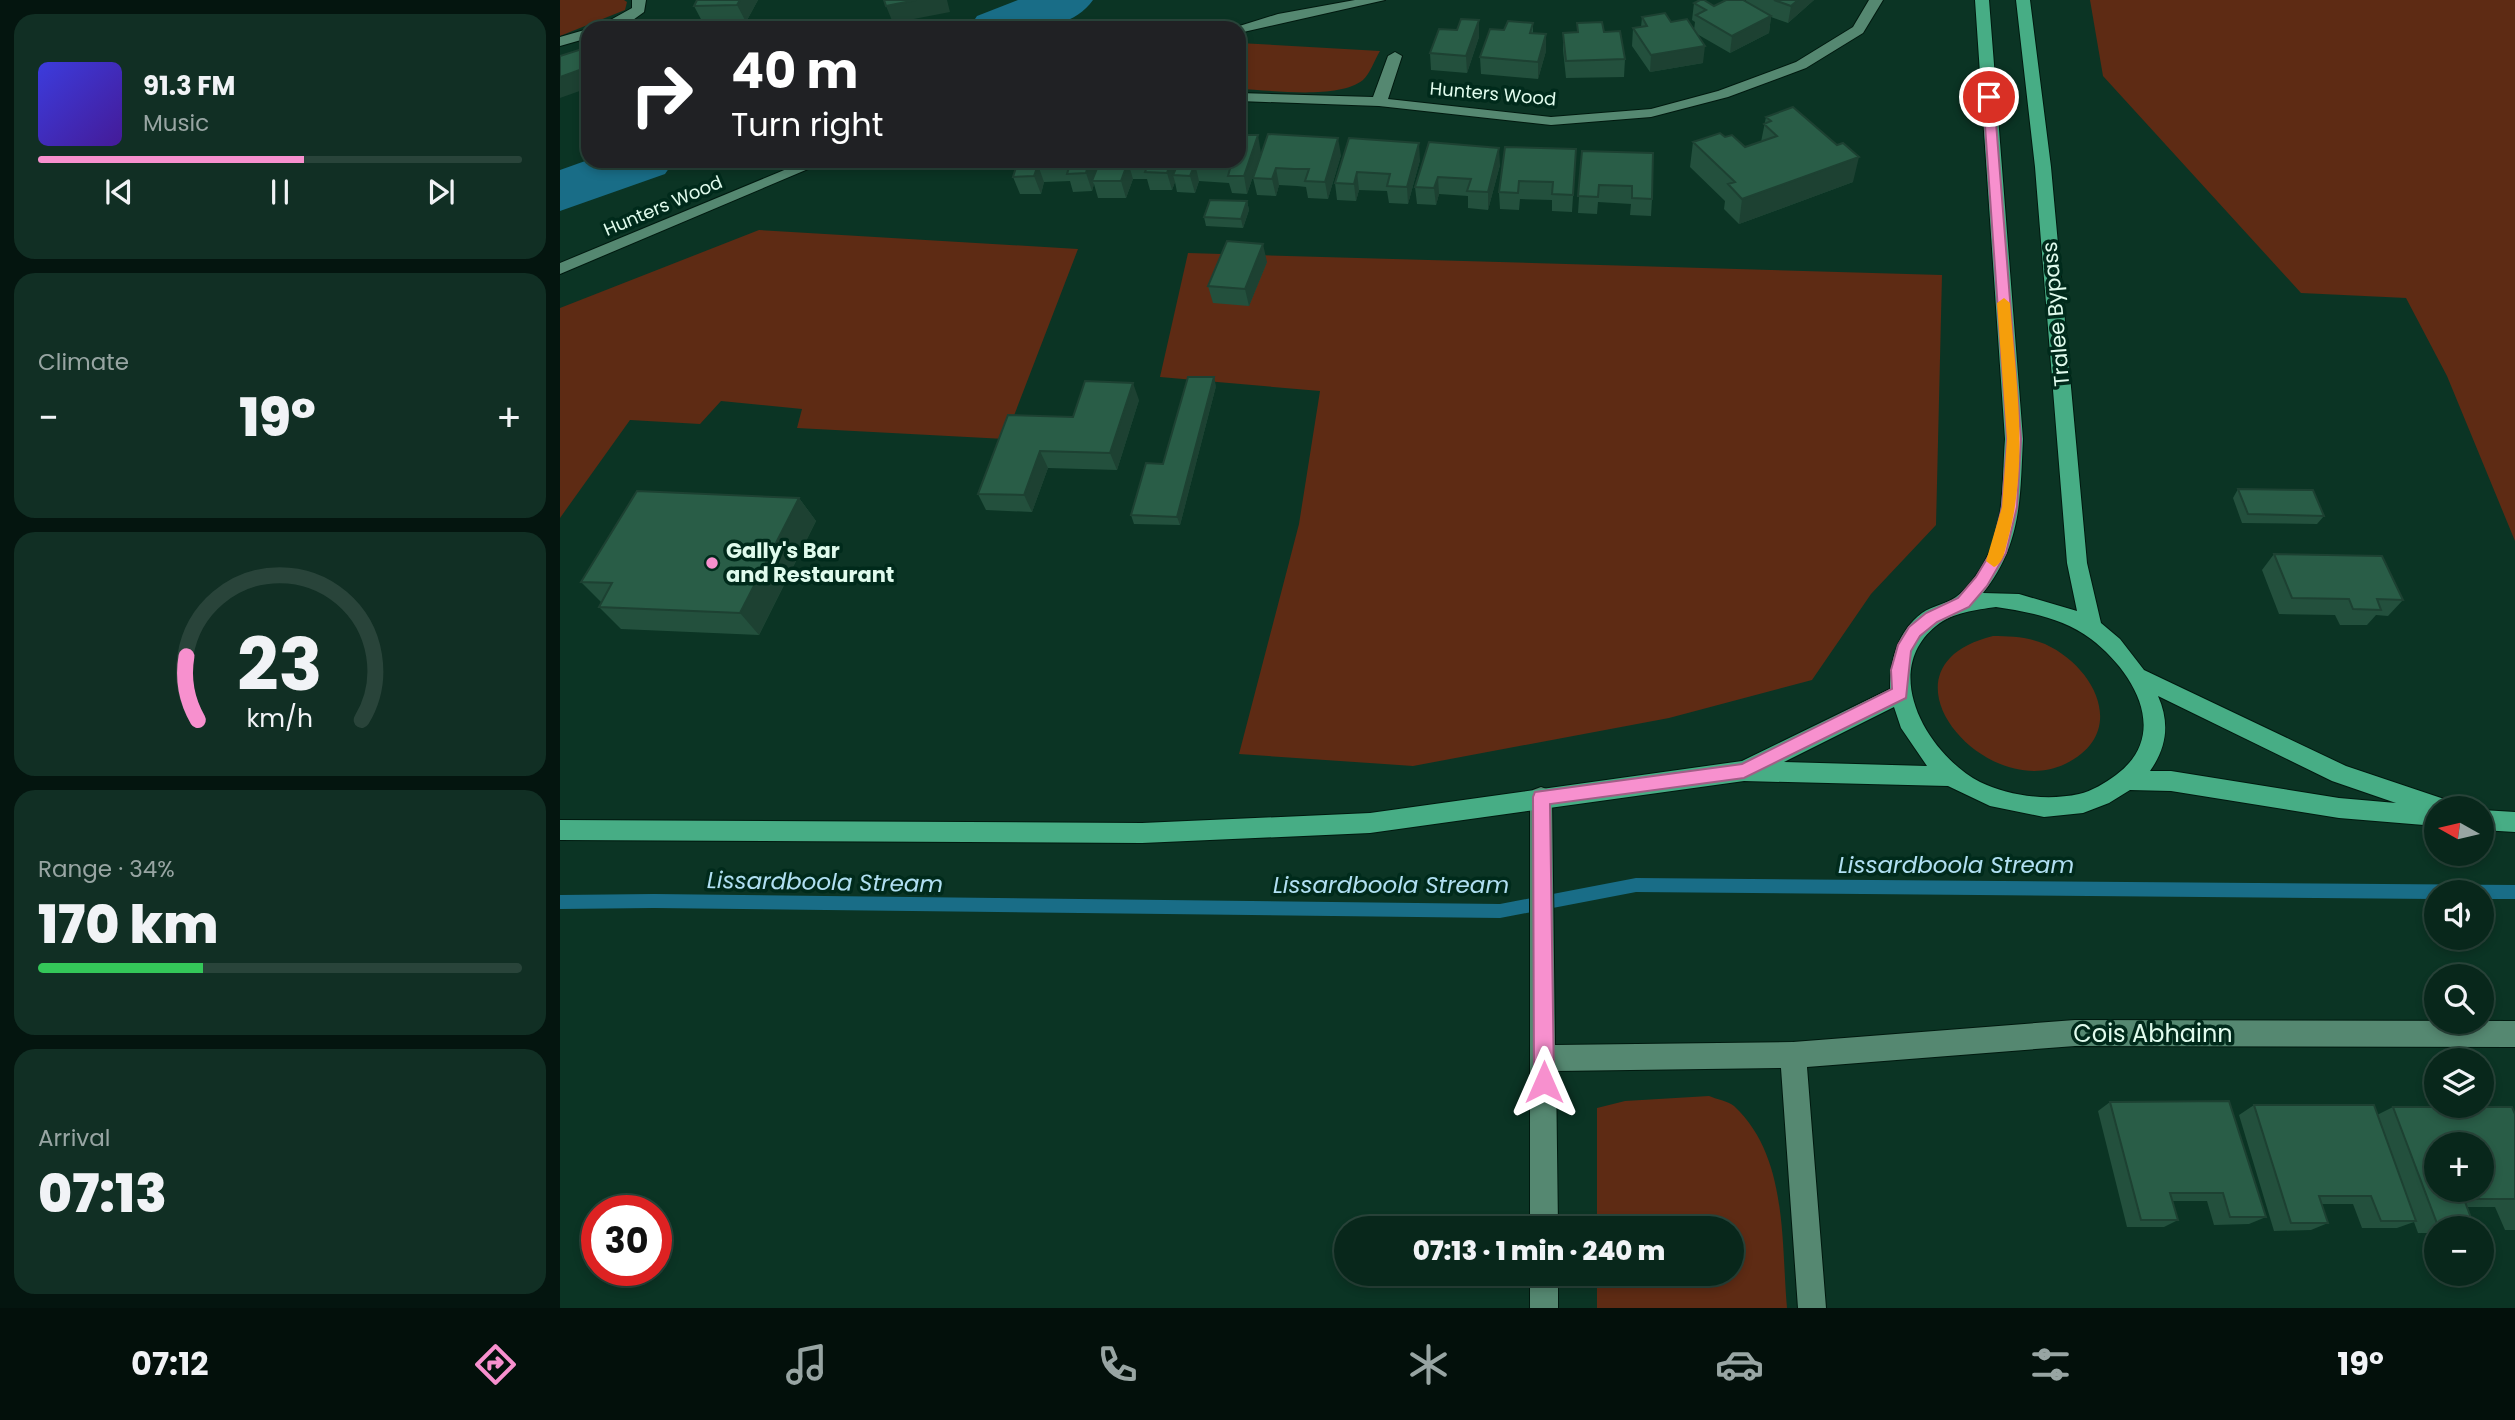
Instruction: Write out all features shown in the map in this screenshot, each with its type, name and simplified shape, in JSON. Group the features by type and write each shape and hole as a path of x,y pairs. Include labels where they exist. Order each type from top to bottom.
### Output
{"main road":[{"path":"1964,602 1981,582 1999,553 2009,507 2014,439 1982,0"},
{"name":"Tralee Bypass","path":"2023,0 2045,180 2077,563 2091,627"},
{"path":"1996,599 2051,607 2091,627 2124,656 2153,706 2155,736 2147,759 2128,780 2101,797 2074,806 2046,808 2009,804 1952,776 1926,751 1911,728 1901,693 1899,670 1903,649 1915,631 1931,618 1964,602 1996,599"},
{"path":"2137,676 2340,774 2424,802"},
{"path":"1744,771 1901,693"},
{"path":"560,830 1142,833 1370,822 1744,771 1952,776"},
{"path":"2128,780 2171,781 2339,808 2424,815"},
{"path":"2494,821 2515,822"}],"street":[{"path":"622,21 639,9 639,0"},
{"path":"1246,27 1278,18 1378,0"},
{"name":"Hunters Wood","path":"1246,97 1379,102 1551,121 1651,113 1723,94 1801,65 1858,30 1876,0"},
{"path":"560,42 581,35"},
{"path":"1379,102 1395,56"},
{"name":"Hunters Wood","path":"560,269 802,168"},
{"path":"1541,797 1544,1216"},
{"name":"Cois Abhainn","path":"1544,1058 1793,1055 2075,1033 2515,1034"},
{"path":"1793,1055 1812,1308"},
{"path":"1544,1286 1544,1308"}],"shaded area":[{"path":"560,0 627,2 625,10 598,21 581,21 581,28 560,36"},
{"path":"2090,0 2515,0 2515,541 2447,376 2406,298 2301,293 2103,76"},
{"path":"1246,43 1380,51 1366,77 1352,86 1321,92 1246,89"},
{"path":"759,230 1078,249 1005,439 797,428 802,409 721,401 700,424 630,420 560,518 560,308"},
{"path":"1188,253 1942,275 1936,525 1871,594 1812,680 1669,718 1413,766 1239,754 1299,524 1320,391 1160,377"},
{"path":"1993,636 2020,637 2045,644 2079,669 2091,685 2098,702 2100,719 2096,736 2084,751 2065,764 2034,771 2002,765 1974,749 1952,726 1939,700 1940,675 1957,652"},
{"path":"1709,1096 1734,1106 1752,1126 1773,1174 1782,1228 1787,1308 1597,1308 1597,1286 1744,1286 1744,1216 1597,1216 1597,1108 1625,1101"}],"building":[{"path":"697,0 740,0 737,5 694,6"},
{"path":"884,0 916,0 886,6"},
{"path":"1700,0 1714,6 1726,0 1743,0 1771,16 1732,36 1696,15 1706,10 1694,3"},
{"path":"1774,0 1798,0 1791,6"},
{"path":"1665,13 1671,22 1687,19 1705,46 1651,55 1633,28 1647,26 1642,17"},
{"path":"1461,19 1479,20 1466,56 1430,53 1439,29 1457,30"},
{"path":"1508,21 1533,23 1530,33 1546,34 1538,62 1480,57 1490,29 1504,30"},
{"path":"1602,22 1604,32 1620,31 1625,59 1566,61 1563,33 1578,32 1577,23"},
{"path":"581,49 581,70 560,77 560,56"},
{"path":"1793,107 1837,145 1843,143 1859,157 1742,199 1728,184 1735,182 1693,142 1720,133 1725,137 1732,135 1745,147 1777,136 1764,124 1771,121 1766,117"},
{"path":"1268,134 1338,138 1325,182 1305,181 1309,169 1276,168 1272,179 1253,178"},
{"path":"1246,135 1258,135 1244,176 1228,176 1230,168 1246,168"},
{"path":"1349,138 1419,143 1407,187 1387,186 1390,174 1357,172 1354,184 1335,183"},
{"path":"1429,142 1499,148 1488,192 1467,191 1471,179 1438,177 1434,188 1415,187"},
{"path":"1505,147 1576,149 1573,195 1552,194 1553,182 1519,181 1518,193 1499,192"},
{"path":"1582,151 1653,153 1652,199 1632,198 1632,186 1599,185 1598,197 1578,196"},
{"path":"1016,168 1037,168 1034,176 1013,177"},
{"path":"1069,168 1087,168 1086,173 1067,174"},
{"path":"1097,168 1126,168 1121,181 1092,181"},
{"path":"1147,168 1169,168 1167,173 1145,172"},
{"path":"1176,168 1193,168 1190,176 1173,175"},
{"path":"1210,200 1247,201 1241,219 1204,217"},
{"path":"1227,241 1263,244 1245,289 1208,286"},
{"path":"1188,377 1214,377 1177,517 1131,515 1146,463 1163,464"},
{"path":"1085,381 1133,383 1110,453 1040,451 1024,495 978,494 1008,415 1073,417"},
{"path":"2238,489 2313,490 2324,516 2248,514"},
{"name":"Gally's Bar and Restaurant","path":"637,491 799,498 740,613 599,607 612,583 581,582"},
{"path":"2274,554 2382,556 2403,600 2377,599 2381,610 2353,609 2349,599 2292,598"},
{"path":"2229,1101 2266,1217 2230,1217 2223,1193 2170,1193 2178,1220 2141,1220 2110,1102"},
{"path":"2254,1105 2374,1105 2416,1221 2381,1221 2371,1196 2319,1196 2328,1223 2291,1223"},
{"path":"2393,1107 2424,1107 2424,1118 2494,1118 2494,1107 2512,1107 2515,1114 2515,1199 2494,1199 2494,1132 2424,1132 2424,1189"},
{"path":"2429,1202 2465,1202 2470,1216 2434,1216"}],"waterway":[{"path":"1014,21 1066,0"},
{"path":"560,192 624,168"},
{"name":"Lissardboola Stream","path":"560,902 1500,911 1636,885 2515,892"}],"slow traffic":[{"path":"1994,561 1999,553 2009,507 2014,439 2004,303"}],"place":[{"name":"Gally's Bar and Restaurant","path":"712,563"}],"route":[{"path":"1544,1082 1541,797 1744,771 1901,693 1899,670 1903,649 1915,631 1931,618 1964,602 1981,582 1999,553 2009,507 2014,439 1989,97"}]}
